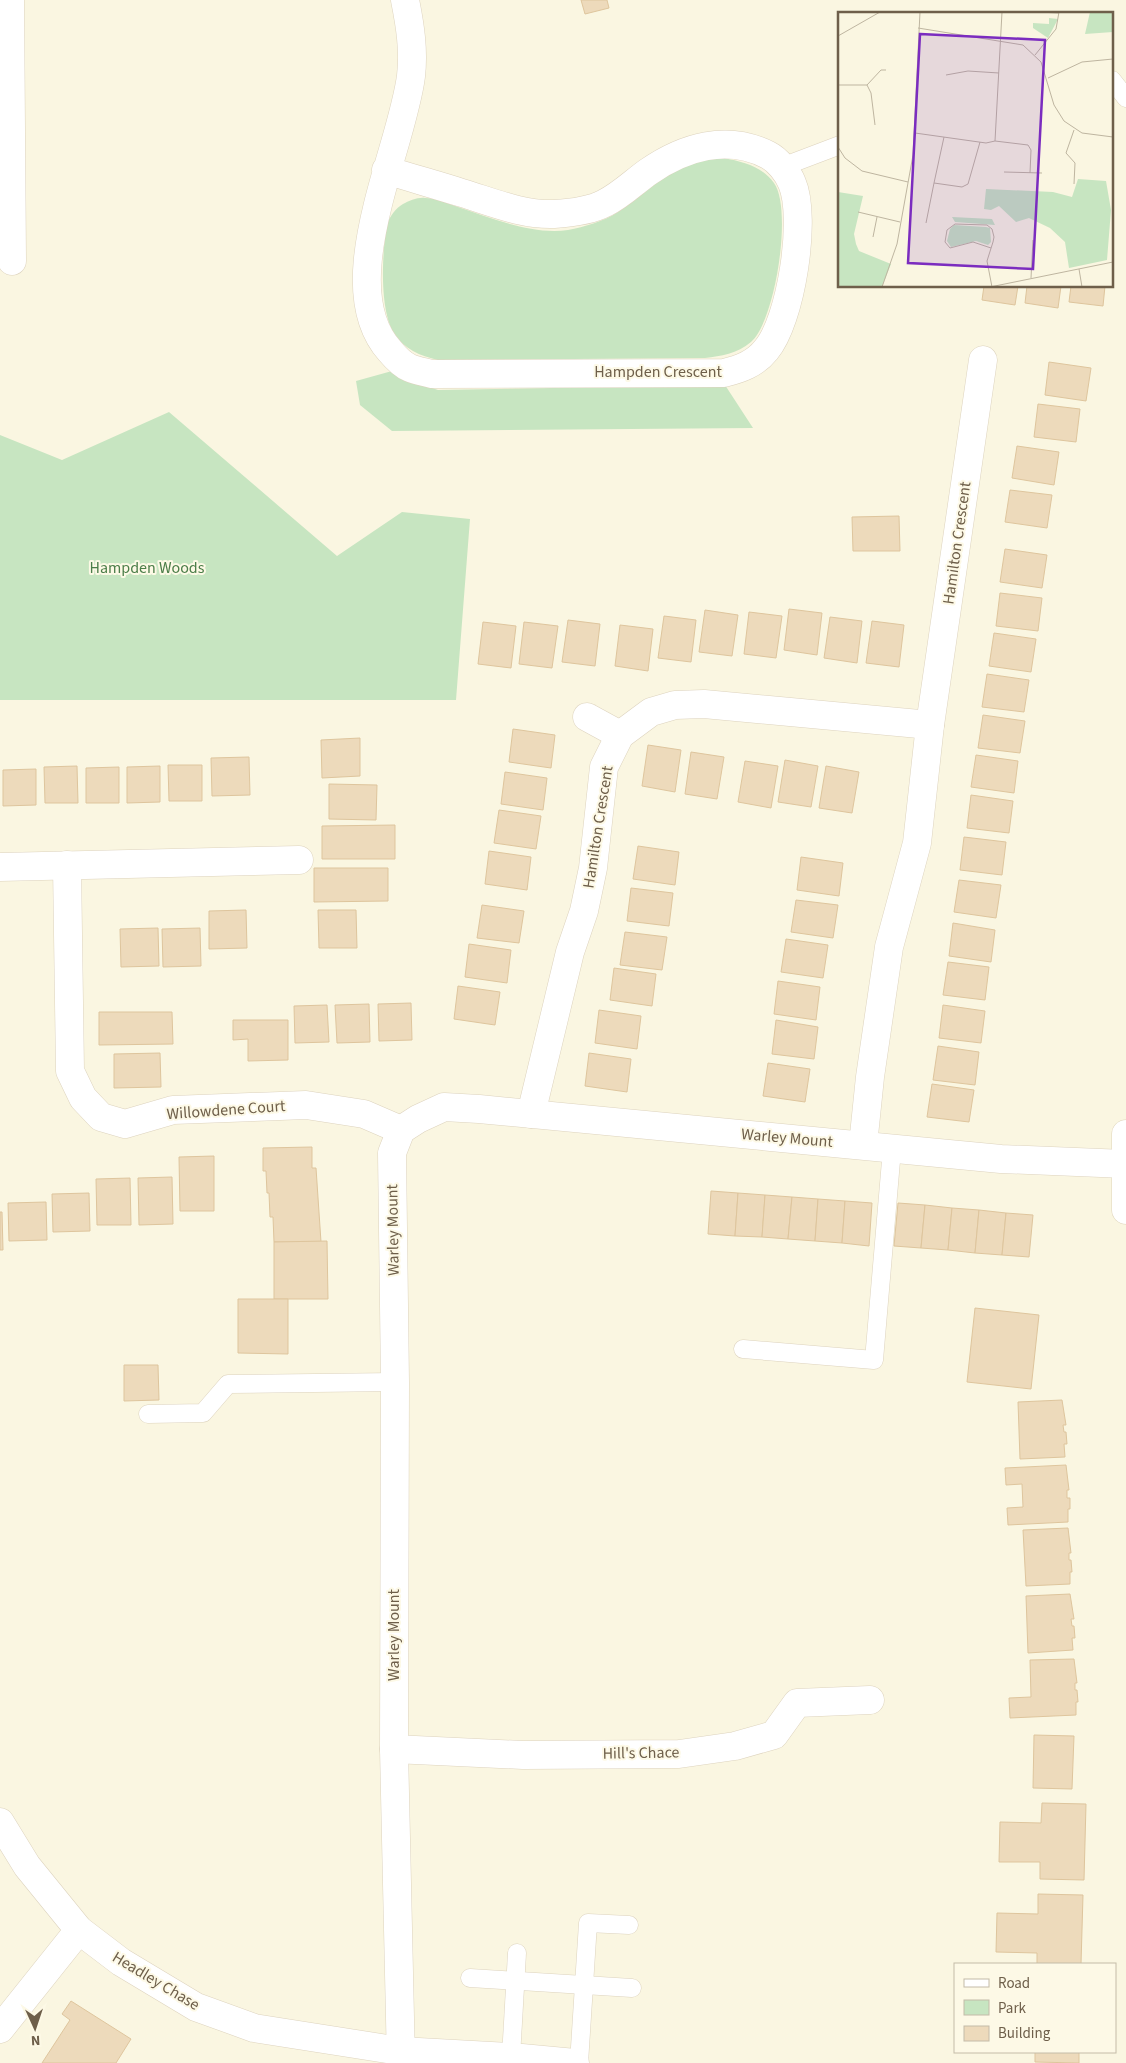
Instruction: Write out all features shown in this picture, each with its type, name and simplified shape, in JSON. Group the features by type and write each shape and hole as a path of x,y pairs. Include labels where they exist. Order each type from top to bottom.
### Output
{"street":[{"path":"10,0 6,191 12,261"},
{"name":"Hampden Crescent","path":"386,170 511,208 533,213 553,214 583,211 605,203 671,158 692,149 715,144 731,144 752,148 770,155 782,167 792,183 797,202 797,234 787,309 776,334 766,350 754,362 724,373 432,374 410,368 381,342 374,326 367,274 372,227 386,170 411,78 413,54 405,0"},
{"name":"Hamilton Crescent","path":"863,1145 870,1077 889,947 917,843 930,725 983,360"},
{"name":"Hamilton Crescent","path":"531,1114 570,952 584,911 590,886 604,767 620,735 652,712 676,705 694,704 930,725"},
{"path":"587,717 620,735"},
{"path":"0,867 299,860"},
{"name":"Willowdene Court","path":"67,865 70,1071 83,1098 102,1117 125,1124 173,1110 306,1105 364,1114 401,1130"},
{"name":"Warley Mount","path":"401,2057 394,1749 395,1382 392,1152 401,1130 418,1119 444,1107 1001,1159 1125,1164"},
{"path":"1126,1134 1126,1210"},
{"name":"Hill's Chace","path":"394,1749 523,1755 679,1754 735,1746 774,1735 797,1703 870,1700"},
{"name":"Headley Chase","path":"0,1822 27,1866 79,1930 121,1962 196,2007 254,2028 401,2057 511,2057 575,2063"},
{"path":"0,2029 79,1930"}],"lane":[{"path":"1114,83 1126,98"},
{"path":"782,167 838,146"},
{"path":"743,1349 874,1360 892,1149"},
{"path":"148,1414 202,1413 228,1384 395,1382"},
{"path":"579,2063 588,1923 629,1925"},
{"path":"511,2057 517,1953"},
{"path":"470,1978 632,1988"}],"green space":[{"path":"724,158 752,166 769,177 774,183 779,196 782,216 779,265 767,312 760,330 751,342 735,352 705,358 438,360 408,348 394,333 389,323 384,296 384,250 388,222 395,210 403,204 419,198 433,199 512,225 540,230 568,230 594,223 613,215 681,167 705,159"},
{"path":"392,371 405,379 438,390 725,385 753,428 392,431 360,405 356,381"},
{"name":"Hampden Woods","path":"169,412 337,556 402,512 470,519 456,700 0,700 0,435 62,460"}],"building":[{"path":"581,0 607,0 609,8 585,14"},
{"path":"984,288 1018,288 1015,305 982,300"},
{"path":"1027,288 1061,288 1058,308 1025,303"},
{"path":"1071,288 1105,288 1103,306 1069,302"},
{"path":"1049,362 1091,368 1086,401 1045,395"},
{"path":"1038,404 1080,409 1076,442 1034,437"},
{"path":"1017,446 1059,452 1054,485 1012,478"},
{"path":"1010,490 1052,495 1047,528 1005,522"},
{"path":"899,516 900,551 853,551 852,517"},
{"path":"1005,549 1047,555 1042,588 1000,582"},
{"path":"1000,593 1042,598 1038,631 996,626"},
{"path":"789,609 822,613 817,655 784,650"},
{"path":"705,610 738,615 732,656 699,652"},
{"path":"749,612 782,616 776,658 744,654"},
{"path":"664,616 696,620 691,662 658,658"},
{"path":"830,617 862,621 857,663 824,658"},
{"path":"568,620 600,624 595,666 562,662"},
{"path":"872,621 904,625 899,667 866,663"},
{"path":"483,622 516,626 511,668 478,664"},
{"path":"524,622 558,626 552,668 519,664"},
{"path":"620,625 653,629 648,671 615,666"},
{"path":"994,633 1036,639 1031,672 989,666"},
{"path":"987,674 1029,680 1024,712 982,707"},
{"path":"983,715 1025,721 1020,753 978,748"},
{"path":"513,729 555,735 551,768 509,762"},
{"path":"360,738 360,776 322,778 321,740"},
{"path":"648,745 681,750 675,792 642,786"},
{"path":"691,752 724,757 717,799 685,794"},
{"path":"976,755 1018,761 1014,793 971,787"},
{"path":"249,757 250,795 212,796 211,758"},
{"path":"785,760 818,766 811,807 778,802"},
{"path":"745,761 778,766 771,808 738,802"},
{"path":"168,765 202,765 202,801 169,801"},
{"path":"77,766 78,803 45,803 44,767"},
{"path":"160,766 160,802 127,803 127,767"},
{"path":"826,766 859,772 852,813 819,808"},
{"path":"119,767 119,803 86,803 86,768"},
{"path":"36,769 36,805 3,806 3,770"},
{"path":"505,772 547,778 543,810 501,804"},
{"path":"329,784 377,785 376,820 329,819"},
{"path":"971,795 1013,801 1009,833 967,828"},
{"path":"499,810 541,816 536,849 494,843"},
{"path":"395,825 395,859 322,859 322,826"},
{"path":"964,837 1006,842 1002,875 960,870"},
{"path":"638,846 679,852 675,885 633,879"},
{"path":"489,851 531,857 527,890 485,884"},
{"path":"801,857 843,863 839,896 797,890"},
{"path":"314,868 388,868 388,901 314,902"},
{"path":"959,880 1001,885 996,918 954,912"},
{"path":"631,888 673,893 669,926 627,921"},
{"path":"796,900 838,905 833,938 791,932"},
{"path":"482,905 524,911 519,943 477,938"},
{"path":"246,910 247,948 209,949 209,911"},
{"path":"318,910 356,910 357,948 319,948"},
{"path":"953,923 995,930 991,962 949,956"},
{"path":"158,928 159,966 121,967 120,929"},
{"path":"200,928 201,966 163,967 162,929"},
{"path":"625,932 667,937 662,970 620,965"},
{"path":"786,939 828,945 823,978 781,972"},
{"path":"469,944 511,950 507,983 465,977"},
{"path":"948,962 989,967 985,1000 943,995"},
{"path":"614,968 656,974 652,1006 610,1000"},
{"path":"778,981 820,987 816,1020 774,1014"},
{"path":"458,986 500,992 495,1025 454,1019"},
{"path":"411,1003 412,1040 379,1041 378,1004"},
{"path":"369,1004 370,1042 337,1043 335,1005"},
{"path":"327,1005 329,1042 295,1043 294,1006"},
{"path":"943,1005 985,1011 981,1043 939,1038"},
{"path":"599,1010 641,1016 637,1049 595,1043"},
{"path":"99,1012 172,1012 173,1044 99,1045"},
{"path":"233,1020 288,1020 288,1060 248,1061 248,1039 233,1040"},
{"path":"776,1020 818,1027 814,1059 772,1054"},
{"path":"938,1046 979,1052 975,1085 933,1080"},
{"path":"160,1053 161,1087 114,1088 114,1054"},
{"path":"589,1053 631,1059 627,1092 585,1086"},
{"path":"768,1063 810,1069 805,1102 763,1096"},
{"path":"932,1084 974,1090 969,1122 927,1117"},
{"path":"312,1147 312,1168 316,1168 321,1242 274,1242 273,1217 270,1217 266,1171 263,1171 263,1148"},
{"path":"214,1156 214,1211 180,1211 179,1157"},
{"path":"172,1177 173,1224 139,1225 138,1178"},
{"path":"130,1178 131,1225 97,1225 96,1179"},
{"path":"711,1191 738,1193 735,1236 708,1234"},
{"path":"89,1193 90,1231 53,1232 52,1194"},
{"path":"738,1193 765,1195 762,1237 735,1236"},
{"path":"765,1195 792,1197 788,1239 762,1237"},
{"path":"792,1197 818,1199 815,1241 788,1239"},
{"path":"818,1199 845,1201 842,1243 815,1241"},
{"path":"845,1201 872,1203 869,1246 842,1243"},
{"path":"46,1202 47,1240 9,1241 8,1203"},
{"path":"898,1203 925,1205 921,1248 894,1246"},
{"path":"925,1205 952,1208 948,1250 921,1248"},
{"path":"952,1208 979,1210 975,1253 948,1250"},
{"path":"979,1210 1006,1213 1002,1255 975,1253"},
{"path":"0,1212 2,1212 3,1250 0,1250"},
{"path":"1006,1213 1033,1215 1029,1257 1002,1255"},
{"path":"327,1241 328,1299 274,1299 274,1242"},
{"path":"238,1299 288,1299 288,1354 238,1353"},
{"path":"975,1308 1039,1315 1031,1389 967,1382"},
{"path":"124,1365 158,1365 159,1400 124,1401"},
{"path":"1062,1400 1066,1425 1063,1425 1067,1444 1064,1444 1065,1457 1020,1459 1018,1402"},
{"path":"1066,1465 1069,1490 1067,1490 1067,1498 1070,1498 1068,1522 1008,1525 1007,1508 1023,1507 1022,1484 1006,1485 1005,1468"},
{"path":"1068,1528 1071,1553 1069,1553 1069,1560 1071,1560 1072,1572 1070,1572 1070,1584 1026,1586 1023,1530"},
{"path":"1070,1594 1074,1619 1071,1619 1075,1638 1072,1638 1073,1650 1028,1653 1026,1596"},
{"path":"1074,1659 1077,1683 1075,1683 1075,1690 1077,1690 1078,1702 1076,1702 1076,1715 1010,1718 1009,1698 1031,1697 1030,1660"},
{"path":"1034,1735 1074,1736 1072,1789 1033,1788"},
{"path":"1042,1803 1086,1804 1084,1880 1040,1879 1040,1862 999,1862 1000,1822 1041,1823"},
{"path":"1038,1894 1083,1895 1081,1963 1037,1963 1037,1953 996,1952 997,1913 1038,1914"},
{"path":"71,2001 131,2039 116,2063 42,2063 70,2020 62,2014"},
{"path":"1035,2053 1079,2053 1079,2063 1035,2062"}]}
